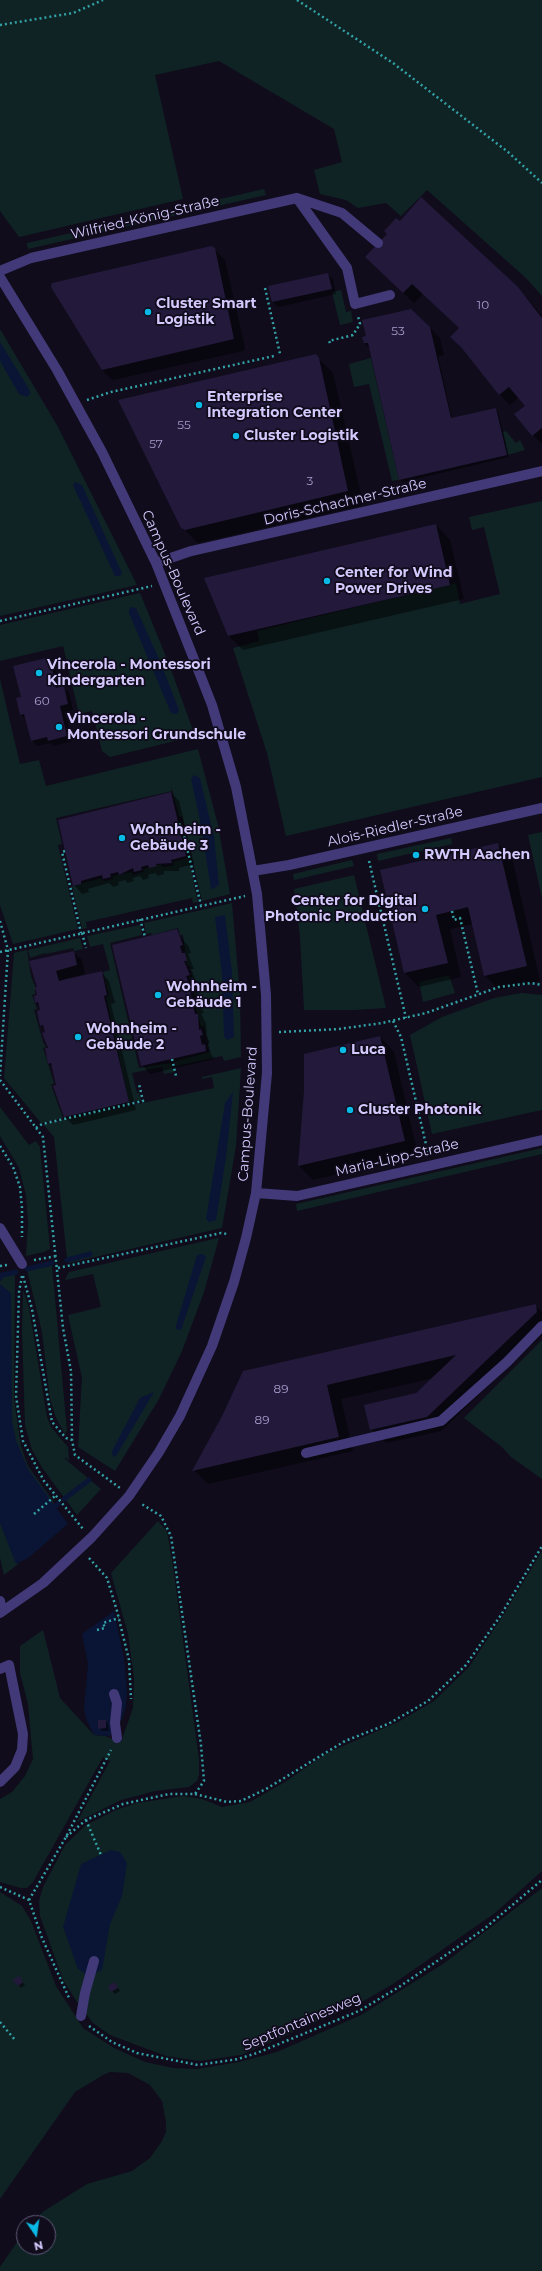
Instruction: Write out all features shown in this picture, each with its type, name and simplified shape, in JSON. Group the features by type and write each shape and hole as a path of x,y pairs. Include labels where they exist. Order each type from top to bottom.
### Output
{"street":[{"path":"297,198 342,213 378,243"},
{"path":"297,198 347,268 355,304 390,295"},
{"name":"Wilfried-König-Straße","path":"0,271 31,258 297,198"},
{"name":"Campus-Boulevard","path":"0,278 102,452 156,563 201,674 222,736 236,787 257,894 263,958 268,1073 256,1193 234,1282 212,1346 180,1416 159,1452 129,1496 81,1548 43,1583 1,1608"},
{"name":"Doris-Schachner-Straße","path":"156,563 190,551 542,471"},
{"name":"Alois-Riedler-Straße","path":"253,871 366,848 542,808"},
{"name":"Maria-Lipp-Straße","path":"256,1193 296,1196 542,1140"},
{"path":"0,1228 25,1263"},
{"path":"306,1453 441,1421 495,1373 542,1326"},
{"path":"0,1782 15,1767 22,1750 23,1734 4,1667"},
{"path":"114,1694 117,1703 115,1723 117,1738"},
{"path":"82,2016 84,1993 94,1961"}],"path":[{"path":"0,25 73,12 103,0"},
{"path":"297,0 393,63 508,152 542,183"},
{"path":"266,288 280,354"},
{"path":"330,343 329,341 353,335 360,324 355,304"},
{"path":"75,404 111,392 274,356"},
{"path":"0,621 164,583"},
{"path":"179,825 181,824 201,905"},
{"path":"366,848 406,1018"},
{"path":"65,851 62,852 86,948"},
{"path":"0,952 201,905 257,894"},
{"path":"452,911 454,920 460,918 478,994"},
{"path":"140,919 145,937"},
{"path":"0,921 8,950 0,1076"},
{"path":"267,1032 339,1029 393,1021 499,988 531,983 542,985"},
{"path":"393,1021 402,1037 430,1165"},
{"path":"172,1059 176,1076"},
{"path":"0,1080 43,1138 57,1256 63,1328 71,1371 72,1440 75,1455 129,1496 161,1516 171,1536 201,1745 204,1780 195,1794"},
{"path":"36,1128 42,1124 143,1101 139,1084"},
{"path":"0,1146 13,1168 20,1186 22,1208 25,1263 19,1292 18,1404 23,1441 44,1481 75,1520"},
{"path":"58,1268 221,1233 228,1234"},
{"path":"25,1263 57,1256"},
{"path":"22,1275 32,1309 52,1422 66,1438 72,1440"},
{"path":"34,1514 56,1496"},
{"path":"66,1837 86,1820 123,1804 146,1797 169,1794 195,1794 227,1802 241,1801 266,1789 345,1741 388,1724 428,1701 466,1665 501,1614 542,1546"},
{"path":"81,1548 107,1578 119,1618 129,1660 131,1693 130,1706"},
{"path":"97,1630 105,1628 103,1623 119,1618"},
{"path":"0,1887 29,1900 66,1837 117,1738"},
{"path":"86,1820 101,1854"},
{"name":"Septfontainesweg","path":"29,1900 60,1980 88,2026 112,2042 137,2053 198,2065 238,2059 257,2054 359,2011 399,1988 484,1929 542,1880"},
{"path":"0,2022 15,2040"}],"green space":[{"path":"0,0 542,0 542,296 526,278 427,190 401,216 386,203 358,208 346,200 320,194 314,170 342,162 334,129 219,61 155,75 183,199 19,237 0,211"},
{"path":"264,189 266,195 28,249 27,243"},
{"path":"341,290 346,312 351,311 353,322 340,325 332,292"},
{"path":"0,329 58,427 137,585 0,616"},
{"path":"371,358 399,480 392,481 369,384 354,387 349,364"},
{"path":"506,431 516,443 520,440 525,450 508,455 503,432"},
{"path":"542,501 542,777 286,836 267,753 233,648 259,641 257,631 456,583 460,604 500,594 484,527 472,530 469,517"},
{"path":"140,593 169,664 195,736 110,757 102,751 92,711 79,714 63,646 0,661 0,625"},
{"path":"0,679 20,764 39,760 46,786 198,749 218,825 230,894 202,901 182,816 179,817 171,785 172,791 56,818 62,844 58,845 78,929 13,944 0,905"},
{"path":"542,832 542,898 528,835"},
{"path":"451,838 452,844 378,861 377,854"},
{"path":"188,858 198,902 193,903 192,898 86,922 87,928 82,929 72,886 102,878 103,881 113,879 113,876 132,872 132,875 144,872 143,869 161,864 163,867 174,865 173,862"},
{"path":"352,860 354,866 294,880 293,874"},
{"path":"354,875 386,1008 355,1010 304,1010 300,937 294,889"},
{"path":"232,903 240,996 241,1057 224,1061 222,1056 176,1066 175,1062 210,1052 204,1026 201,1027 196,1008 199,1007 197,996 194,996 189,978 192,977 190,966 187,966 183,935 180,935 178,928 152,935 151,933 146,934 144,923"},
{"path":"140,925 142,935 110,943 139,1068 171,1063 174,1072 164,1074 162,1067 132,1073 137,1093 139,1093 141,1100 129,1103 106,997 109,996 103,972 110,970 103,944 90,947 87,936"},
{"path":"80,938 83,949 74,951 73,948 45,953 30,958 28,950"},
{"path":"27,950 31,976 35,986 35,994 32,995 37,1009 34,1010 43,1042 46,1047 43,1048 54,1083 51,1085 63,1118 41,1123 4,1078 14,953"},
{"path":"449,975 455,993 423,1002 419,982"},
{"path":"521,993 542,995 542,1110 432,1134 410,1035 442,1017 494,998"},
{"path":"241,1068 236,1146 222,1228 69,1263 68,1261 90,1255 91,1257 90,1250 89,1253 67,1258 54,1137 43,1124 214,1088 212,1077 202,1079 202,1077"},
{"path":"0,1107 29,1145 36,1141 40,1147 50,1249 44,1252 26,1256 28,1223 26,1195 19,1168 0,1136"},
{"path":"542,1148 542,1154 297,1211 296,1204"},
{"path":"219,1238 204,1292 182,1351 159,1399 115,1471 78,1447 82,1378 68,1315 101,1307 93,1274 65,1280 69,1272"},
{"path":"52,1265 67,1431 65,1434 56,1418 50,1399 42,1332 27,1270"},
{"path":"15,1274 14,1399 21,1446 28,1466 53,1501 60,1520 25,1553 17,1565 4,1575 0,1558 0,1282 3,1276"},
{"path":"23,1290 29,1308 47,1417 51,1427 68,1447 69,1461 65,1457 65,1459 101,1489 77,1515 43,1469 32,1450 25,1425 22,1331"},
{"path":"542,1340 542,1479 511,1457 502,1447 464,1418"},
{"path":"158,1521 167,1531 173,1566 199,1759 199,1774 197,1781 189,1787 155,1791 121,1800 77,1822 110,1761 103,1757 33,1882 27,1888 21,1888 0,1882 0,1799 12,1792 25,1776 33,1759 28,1704 20,1673 20,1646 43,1630 60,1698 94,1735 105,1736 121,1742 133,1708 134,1678 128,1634 111,1573"},
{"path":"542,1551 542,1871 495,1913 393,1984 362,2002 241,2055 199,2061 166,2056 110,2035 93,2023 63,1980 40,1916 39,1901 43,1887 65,1845 86,1825 116,1810 137,1803 183,1796 202,1799 222,1807 250,1802 285,1782 327,1753 398,1722 434,1701 469,1667 504,1614"},
{"path":"542,1888 542,2271 0,2271 0,2267 16,2244 16,2255 56,2255 56,2215 40,2215 87,2184 132,2171 150,2158 162,2141 166,2132 166,2122 162,2101 150,2085 128,2073 110,2072 103,2075 75,2092 0,2199 0,1892 22,1906 31,1921 56,1986 83,2028 114,2048 145,2062 173,2068 197,2069 239,2062 277,2052 361,2015 443,1964"}],"water":[{"path":"0,342 29,389 30,394 27,397 19,394 0,361"},
{"path":"75,482 82,485 122,573 120,576 115,576 73,485"},
{"path":"131,607 136,608 159,659 179,710 177,714 171,713 129,613 129,609"},
{"path":"194,775 200,778 214,837 219,885 213,889 211,888 200,820 191,778"},
{"path":"225,915 232,972 234,1037 227,1040 224,1036 222,974 215,917"},
{"path":"233,1092 226,1158 216,1220 209,1222 206,1219 225,1103"},
{"path":"203,1254 206,1257 181,1330 175,1329 197,1255"},
{"path":"0,1284 11,1293 12,1421 16,1440 28,1469 68,1524 28,1558 16,1564 0,1523"},
{"path":"154,1392 116,1456 113,1457 112,1451 140,1398"},
{"path":"114,1611 124,1658 127,1693 126,1706 122,1719 110,1736 94,1735 86,1719 84,1708 88,1664 82,1634"},
{"path":"111,1850 120,1852 127,1863 122,1896 110,1924 102,1970 88,1976 78,1969 63,1927 81,1864"}],"building":[{"path":"421,197 518,287 542,318 542,428 532,436 514,414 525,406 509,387 499,395 461,347 450,337 459,328 412,284 403,293 365,257 387,234 384,231 396,218 400,221"},
{"name":"Cluster Smart Logistik","path":"211,246 215,248 234,339 102,370 51,287 52,283"},
{"path":"328,273 332,289 272,302 268,286"},
{"path":"411,309 430,327 451,418 496,408 507,455 399,480 368,343 364,343 362,337 366,336 362,320"},
{"name":"Cluster Logistik","path":"316,354 319,358 348,491 185,530 181,528 118,400"},
{"name":"Center for Wind Power Drives","path":"436,524 450,585 228,636 204,578"},
{"path":"50,657 56,688 64,686 68,704 60,706 67,736 48,741 47,737 31,741 24,714 20,715 16,698 21,697 13,666"},
{"name":"Wohnheim - Gebäude 3","path":"171,792 186,856 171,860 172,863 156,864 157,866 149,868 148,865 141,867 142,870 134,872 133,868 119,875 118,872 110,874 111,877 103,879 102,875 81,881 81,884 73,886 58,820"},
{"name":"Center for Digital Photonic Production","path":"498,843 527,966 484,976 468,907 436,915 448,963 404,973 380,870"},
{"name":"Wohnheim - Gebäude 1","path":"177,929 183,945 180,946 182,953 185,953 187,961 184,961 190,975 186,976 192,990 190,991 192,999 195,999 196,1005 193,1006 195,1014 198,1014 199,1030 201,1029 203,1035 200,1036 202,1045 205,1044 206,1051 141,1066 112,945"},
{"name":"Wohnheim - Gebäude 2","path":"74,951 77,965 56,971 59,981 102,971 107,995 104,996 129,1102 64,1117 53,1086 56,1085 51,1063 48,1064 45,1048 48,1048 42,1033 45,1032 43,1025 40,1026 37,1011 40,1010 38,1002 35,1003 34,996 37,995 35,987 37,987 29,961"},
{"name":"Cluster Photonik","path":"380,1036 405,1141 298,1166 304,1091 304,1054"},
{"path":"536,1304 537,1312 427,1417 370,1430 364,1405 416,1393 456,1355 327,1385 339,1437 192,1471 222,1416 243,1371"},
{"path":"98,1720 106,1720 106,1728 98,1729"},
{"path":"19,1976 23,1982 18,1986 13,1980"},
{"path":"115,1982 118,1988 111,1992 108,1986"}],"waterway":[{"path":"67,1260 90,1254"},
{"path":"27,1269 52,1263"},
{"path":"0,1278 2,1275 16,1272"},
{"path":"64,1499 89,1480"},
{"path":"51,1510 58,1504"}],"place":[{"name":"Cluster Smart Logistik","path":"148,312"},
{"name":"Enterprise Integration Center","path":"199,405"},
{"name":"Cluster Logistik","path":"236,436"},
{"name":"Center for Wind Power Drives","path":"327,581"},
{"name":"Vincerola - Montessori Kindergarten","path":"39,673"},
{"name":"Vincerola - Montessori Grundschule","path":"59,727"},
{"name":"Wohnheim - Gebäude 3","path":"122,838"},
{"name":"RWTH Aachen","path":"416,855"},
{"name":"Center for Digital Photonic Production","path":"425,909"},
{"name":"Wohnheim - Gebäude 1","path":"158,995"},
{"name":"Wohnheim - Gebäude 2","path":"78,1037"},
{"name":"Luca","path":"343,1050"},
{"name":"Cluster Photonik","path":"350,1110"}]}
